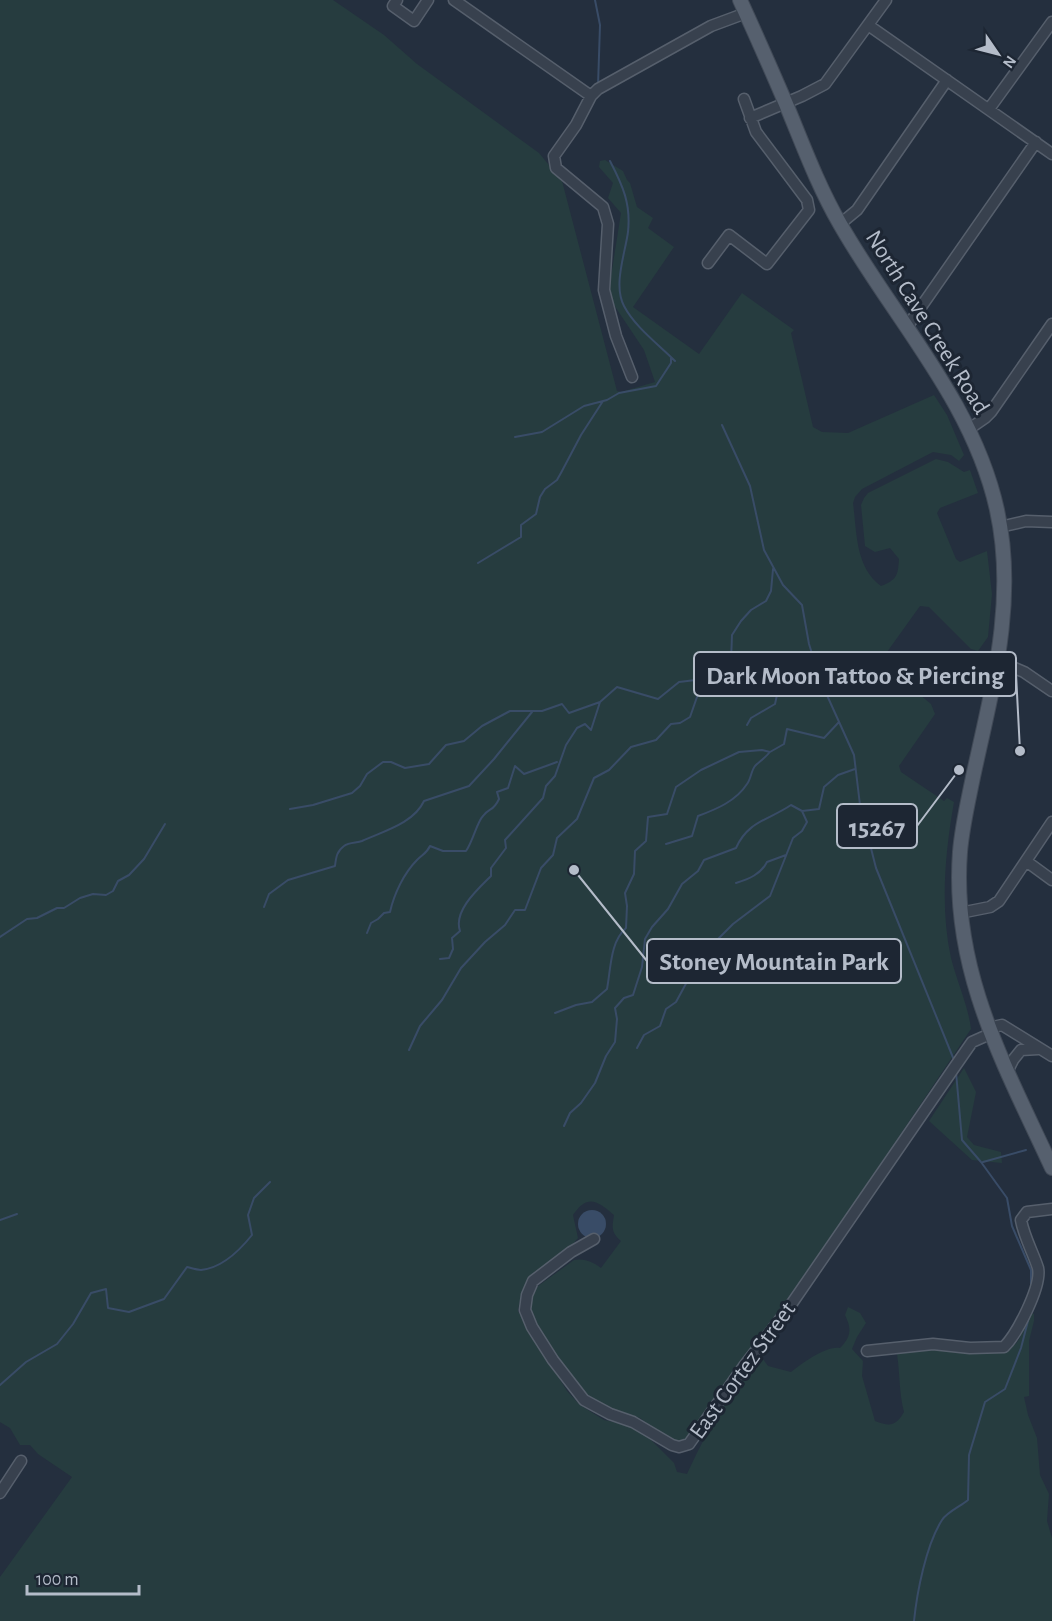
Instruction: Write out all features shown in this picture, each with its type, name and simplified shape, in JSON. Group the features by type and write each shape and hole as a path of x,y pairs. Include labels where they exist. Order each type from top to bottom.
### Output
{"main road":[{"name":"North Cave Creek Road","path":"740,0 786,103 813,171 840,224 947,388 969,429 991,487 1000,527 1005,597 998,661 963,825 959,877 960,913 966,957 989,1031 1052,1168"}],"street":[{"path":"398,0 393,6 414,21 428,0"},
{"path":"454,0 591,96"},
{"path":"750,118 825,84 886,0"},
{"path":"632,377 616,336 604,290 608,224 603,207 556,168 554,156 576,125 591,96 598,89 711,26 746,13"},
{"path":"989,109 1052,22"},
{"path":"868,25 1052,154"},
{"path":"840,224 857,210 947,80"},
{"path":"708,263 729,235 767,264 806,215 809,205 756,132 744,99"},
{"path":"907,327 1036,142"},
{"path":"969,429 986,418 1052,324"},
{"path":"1000,527 1026,521 1052,522"},
{"path":"998,661 1024,672 1052,691"},
{"path":"960,913 995,904 1052,822"},
{"path":"1026,861 1052,880"},
{"path":"989,1031 1002,1025 1052,1056"},
{"name":"East Cortez Street","path":"594,1239 571,1252 533,1281 527,1295 525,1310 532,1327 552,1360 584,1400 610,1414 633,1422 672,1445 679,1447 689,1444 788,1309 972,1042 989,1031"},
{"path":"1007,1072 1021,1050 1038,1049"},
{"path":"867,1351 933,1344 970,1348 1004,1347 1021,1325 1040,1278 1038,1267 1023,1232 1021,1220 1027,1212 1052,1209"},
{"path":"0,1493 21,1461"}],"green space":[{"path":"0,0 333,0 384,35 417,64 539,153 562,181 617,391 621,392 655,382 644,350 612,302 609,289 621,213 608,198 613,183 599,167 600,161 605,160 623,171 630,183 637,207 653,218 648,228 674,247 633,307 699,354 742,293 794,330 791,333 813,427 822,432 848,433 934,395 947,415 964,455 959,461 951,455 933,452 862,489 853,503 862,559 872,578 881,586 896,576 899,559 890,548 875,552 865,546 861,505 868,493 936,459 948,462 964,472 970,470 978,493 940,508 937,513 956,559 960,562 987,551 992,594 988,637 978,651 971,649 929,607 920,606 882,659 884,665 931,704 935,714 899,766 901,772 944,801 947,798 954,802 946,860 946,919 951,958 971,1029 855,1202 691,1436 683,1443 669,1440 640,1418 601,1405 581,1391 529,1316 529,1301 534,1289 574,1260 589,1261 601,1268 621,1241 613,1230 614,1215 608,1210 592,1202 578,1208 573,1215 578,1238 534,1278 521,1297 518,1311 567,1391 580,1405 604,1420 628,1425 647,1436 674,1463 677,1472 687,1474 729,1396 760,1355 768,1366 791,1372 828,1349 840,1348 849,1333 845,1315 848,1307 860,1313 866,1323 852,1349 863,1361 862,1376 875,1421 885,1424 895,1423 904,1412 897,1354 905,1349 999,1351 1008,1349 1018,1342 1031,1313 1034,1314 1029,1341 1029,1396 1024,1397 1037,1438 1040,1475 1049,1494 1047,1521 1052,1538 1052,1621 0,1621 0,1577 72,1477 38,1454 30,1445 20,1445 10,1428 0,1422"},
{"path":"964,1068 976,1092 967,1137 974,1145 1001,1152 1002,1163 972,1160 929,1121"}],"water":[{"path":"592,1210 602,1214 606,1224 602,1234 592,1238 582,1234 578,1224 582,1214"}],"waterway":[{"path":"595,0 600,25 598,86"},
{"path":"610,161 622,187 629,222 621,269 621,298 634,321 675,361"},
{"path":"515,437 542,432 584,406 607,400 619,393 656,386 671,363 671,357"},
{"path":"478,563 521,537 521,525 536,514 540,497 545,489 557,480 581,435 603,401"},
{"path":"722,425 750,486 764,550 783,585 802,605 809,644 821,682 854,755 860,805 876,868 954,1060"},
{"path":"290,809 313,805 352,793 360,786 367,774 383,762 391,762 405,768 429,764 446,745 464,741 482,726 510,711 542,711 562,704 569,713 600,702 617,687 658,699 679,682 712,678 726,673 731,661 732,635 751,610 766,601 771,591 773,569"},
{"path":"747,725 751,718 775,704 777,695 788,696 794,682 807,675 814,660"},
{"path":"409,1050 420,1026 442,1000 461,968 485,942 505,925 515,910 525,910 541,868 553,855 557,838 577,819 594,778 609,770 631,747 656,740 671,724 680,723 690,717 697,697 709,680"},
{"path":"440,959 449,958 453,949 452,938 460,931 459,923 463,908 491,876 491,868 506,848 505,840 543,798 546,786 555,776 566,745 577,728 585,724 591,730 600,702"},
{"path":"264,907 269,894 288,880 335,866 338,852 346,845 362,841 406,821 424,801 469,786 532,712"},
{"path":"555,1013 592,1002 607,989 614,948 626,928 625,893 634,874 635,851 646,841 648,817 667,814 676,787 701,770 739,752 762,750 770,752 784,744 787,729 824,738 839,722"},
{"path":"666,844 692,836 698,816 732,800 743,790 755,766 769,753"},
{"path":"367,933 371,923 384,913 390,912 404,877 430,846 443,851 466,851 481,819 497,803 499,799 497,792 508,788 515,766 524,774 557,762"},
{"path":"564,1126 570,1113 581,1103 595,1083 606,1056 615,1042 617,1019 615,1008 624,998 633,995 642,967 645,939 668,909 682,884 698,871 704,860 736,848 753,826 791,805 802,811 819,809 824,787 838,775 855,769"},
{"path":"637,1048 644,1035 660,1026 666,1009 676,1002 701,956 733,924 770,896 793,838 802,831 807,822 802,811"},
{"path":"0,937 27,919 37,918 57,908 64,908 80,898 93,894 106,895 113,891 118,881 129,875 144,859 165,824"},
{"path":"736,883 754,876 767,862 786,855"},
{"path":"956,1072 962,1140 1007,1198 1012,1226 1031,1270 1031,1286"},
{"path":"983,1162 1026,1150"},
{"path":"0,1385 26,1362 57,1344 73,1324 91,1293 106,1289 108,1308 129,1312 164,1299 187,1267 199,1270 209,1269 230,1257 252,1235 248,1215 254,1198 270,1182"},
{"path":"0,1220 17,1214"},
{"path":"914,1621 920,1583 931,1542 944,1517 968,1500 969,1455 985,1402 1005,1389 1021,1348 1029,1317"}],"place":[{"name":"Dark Moon Tattoo & Piercing","path":"1020,751"},
{"name":"15267","path":"959,770"},
{"name":"Stoney Mountain Park","path":"574,870"}]}
